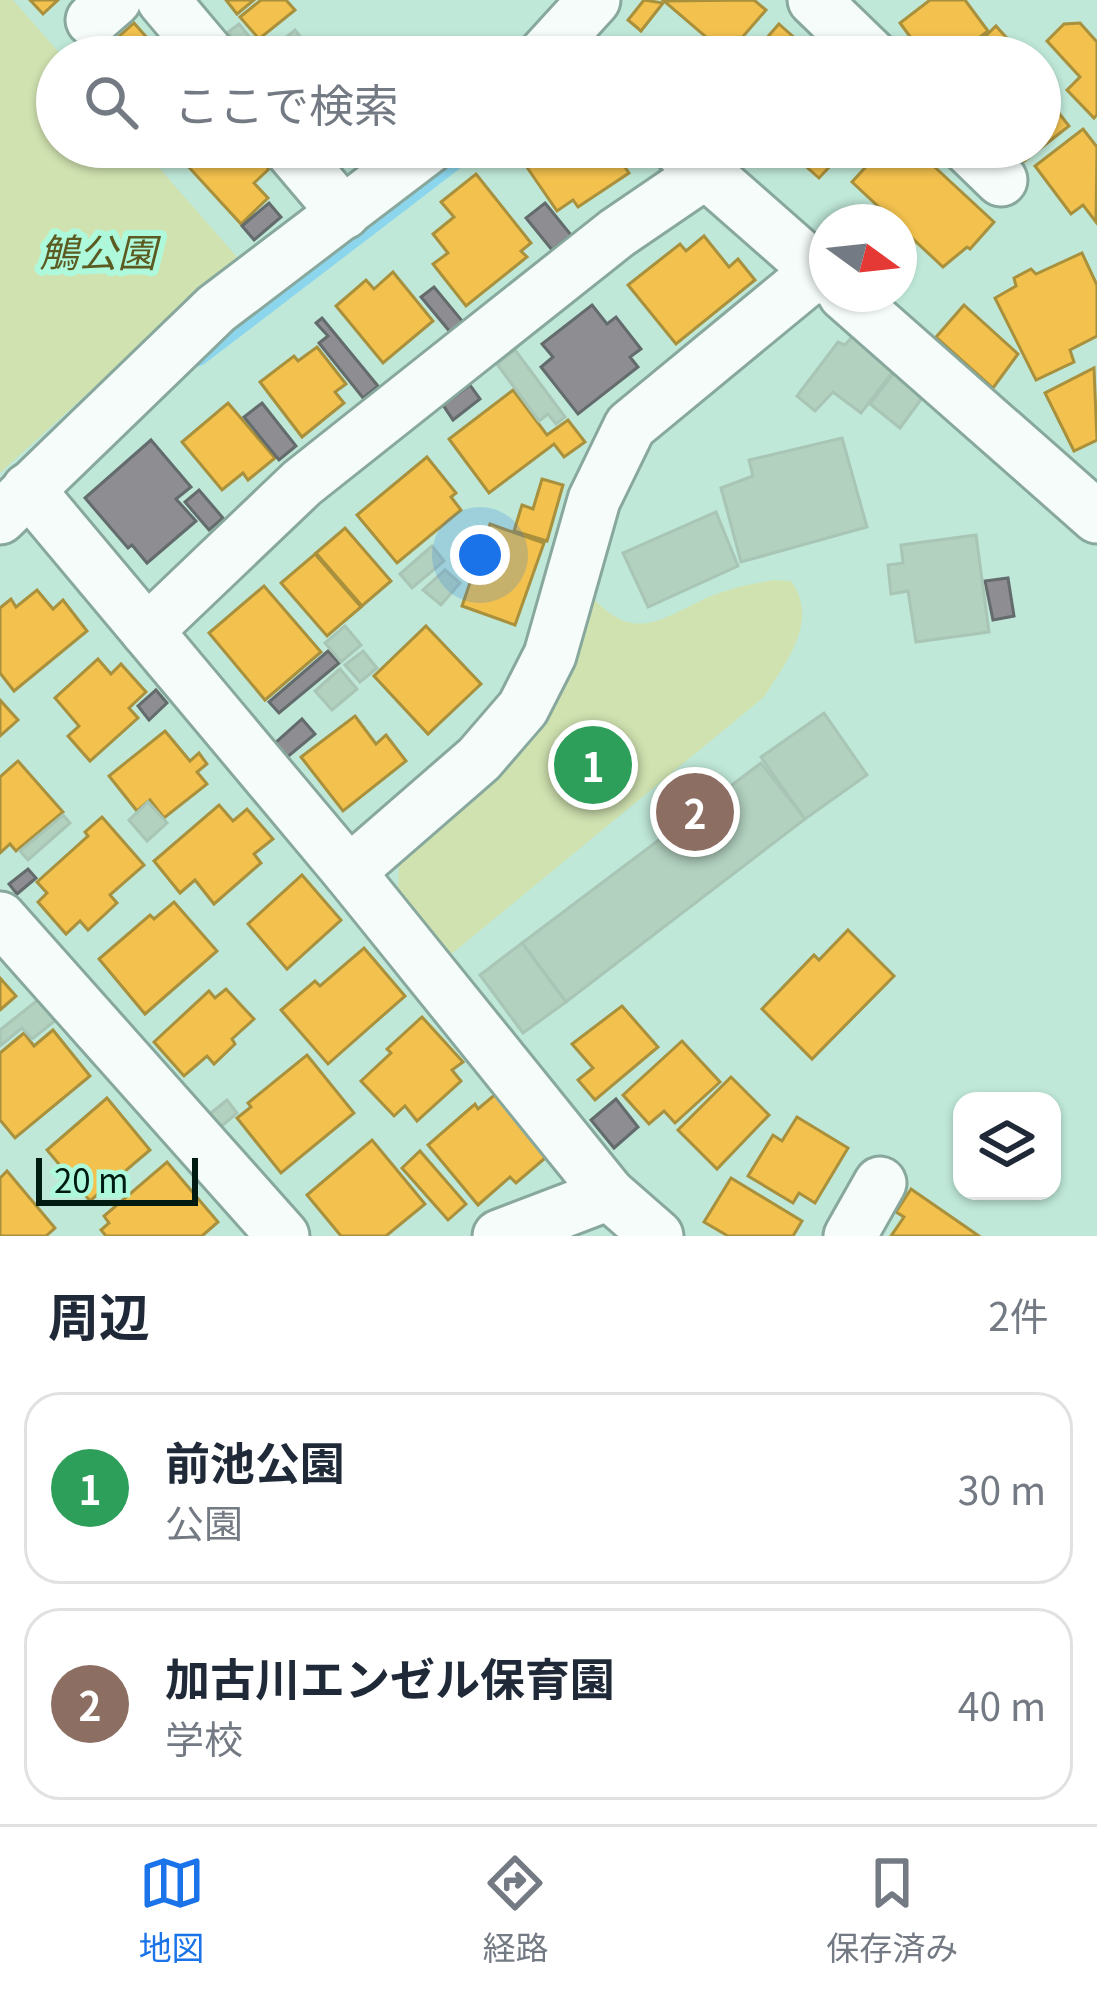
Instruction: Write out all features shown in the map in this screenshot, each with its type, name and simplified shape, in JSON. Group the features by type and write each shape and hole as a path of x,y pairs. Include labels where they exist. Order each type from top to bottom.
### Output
{"street":[{"path":"163,0 193,36"},
{"path":"814,0 851,36"},
{"path":"306,168 344,213"},
{"path":"402,168 216,309 14,503 148,632 609,1194 657,1236"},
{"path":"148,632 302,483 617,233 683,168"},
{"path":"700,168 809,264"},
{"path":"349,872 479,759 523,707 550,655 594,500 631,426 809,297"},
{"path":"866,312 1088,495"},
{"path":"0,918 283,1236"},
{"path":"850,1236 880,1184"},
{"path":"499,1236 609,1194"}],"green space":[{"name":"鵤公園","path":"0,0 13,0 45,36 36,36 36,168 159,168 237,257 0,473"},
{"path":"773,580 791,581 799,596 801,626 790,655 764,697 449,956 398,895 399,858 470,801 519,753 559,686 593,598 622,620 649,623 725,591"}],"building: 住宅":[{"path":"30,0 58,0 43,14"},
{"path":"226,0 254,0 237,14"},
{"path":"261,0 286,0 295,10 263,36 256,36 240,17"},
{"path":"644,0 663,3 641,31 628,20"},
{"path":"754,0 766,10 743,36 705,36 664,1"},
{"path":"930,0 965,0 988,31 981,36 910,36 900,23"},
{"path":"134,23 145,36 119,36"},
{"path":"1080,23 1097,42 1094,118 1067,90 1080,77 1061,56 1061,36 1052,36 1064,24"},
{"path":"779,24 792,36 768,36"},
{"path":"996,26 1005,36 986,36"},
{"path":"1083,129 1097,147 1096,222 1083,205 1071,214 1036,168 1061,168 1061,146"},
{"path":"190,168 268,168 254,183 268,198 241,224"},
{"path":"527,168 626,168 629,173 578,207 573,200 557,211"},
{"path":"808,168 828,168 819,178"},
{"path":"865,168 936,168 994,222 970,249 943,267 917,243 917,204 876,204 852,182"},
{"path":"476,174 531,243 521,251 527,257 466,306 433,264 448,253 433,234 454,217 441,202"},
{"path":"704,236 729,267 738,259 755,280 676,344 628,285 680,244 686,251"},
{"path":"1082,253 1097,285 1097,336 1070,350 1074,362 1036,380 995,298 1016,286 1014,278 1031,269 1036,274"},
{"path":"393,272 433,321 383,363 336,306 366,280 374,289"},
{"path":"964,305 1018,354 993,388 936,337"},
{"path":"317,347 346,384 335,392 344,403 302,437 260,382 294,356 298,361"},
{"path":"1094,368 1097,440 1074,451 1045,393"},
{"path":"513,390 547,435 568,420 585,442 564,457 554,444 489,493 449,439"},
{"path":"228,403 275,458 248,480 243,473 222,490 182,442"},
{"path":"427,457 456,493 451,497 461,510 397,563 357,515"},
{"path":"542,479 563,485 547,541 514,531 522,505 533,509"},
{"path":"490,524 544,543 515,625 462,606"},
{"path":"345,528 391,581 362,606 316,553"},
{"path":"315,554 361,607 327,636 281,583"},
{"path":"264,586 321,652 265,700 209,633"},
{"path":"37,590 53,609 63,600 87,631 14,691 0,673 0,608 11,599 16,607"},
{"path":"426,626 481,684 428,734 374,676"},
{"path":"98,659 111,674 121,664 146,692 129,708 138,718 90,761 68,736 79,726 55,698"},
{"path":"0,700 18,720 0,736"},
{"path":"355,716 376,744 386,735 406,761 343,811 301,757"},
{"path":"165,731 190,761 199,753 207,764 197,772 207,784 164,818 150,800 137,811 109,776"},
{"path":"18,761 63,812 16,851 10,844 0,853 0,777"},
{"path":"219,805 233,821 247,809 273,839 254,854 261,863 214,904 195,880 180,893 154,861"},
{"path":"102,817 144,865 110,895 117,903 88,930 80,921 66,934 38,902 47,893 37,882"},
{"path":"302,875 341,920 287,969 248,924"},
{"path":"174,902 217,951 145,1014 99,959 150,915 154,919"},
{"path":"848,930 894,976 812,1059 762,1009 814,955 819,960"},
{"path":"364,948 405,996 328,1064 281,1010 315,981 320,986"},
{"path":"0,978 16,996 0,1010"},
{"path":"226,989 254,1019 214,1064 207,1056 184,1076 154,1042 209,991 215,998"},
{"path":"622,1006 658,1047 595,1100 578,1080 593,1068 572,1044"},
{"path":"422,1017 463,1062 452,1070 461,1081 417,1121 405,1106 394,1116 361,1081"},
{"path":"53,1030 90,1076 15,1138 0,1120 0,1053 24,1033 34,1046"},
{"path":"682,1041 720,1082 675,1123 664,1111 649,1124 623,1095"},
{"path":"307,1055 354,1113 281,1173 237,1118 251,1107 248,1103"},
{"path":"731,1077 769,1115 717,1169 678,1130"},
{"path":"498,1092 551,1153 516,1183 510,1177 478,1205 428,1145 475,1104 478,1109"},
{"path":"107,1098 150,1150 90,1201 47,1150"},
{"path":"797,1117 848,1148 815,1203 799,1193 793,1203 748,1176 773,1135 782,1141"},
{"path":"372,1140 425,1204 386,1236 341,1236 307,1195"},
{"path":"420,1151 466,1204 448,1220 402,1168"},
{"path":"167,1162 218,1222 202,1236 106,1236 101,1230 109,1223 104,1216"},
{"path":"7,1171 55,1228 46,1236 0,1236 0,1178"},
{"path":"731,1178 802,1221 793,1236 728,1236 704,1222"},
{"path":"911,1189 979,1236 891,1236 904,1217 896,1212"}],"building: 工業":[{"path":"269,203 281,217 254,240 242,226"},
{"path":"545,203 571,235 552,250 526,218"},
{"path":"434,287 463,322 451,333 421,297"},
{"path":"592,305 607,324 616,317 641,349 630,357 638,367 578,414 541,367 553,357 542,344"},
{"path":"322,318 378,386 363,398 319,343 328,336 316,323"},
{"path":"470,385 480,399 453,420 443,405"},
{"path":"262,403 296,446 279,460 244,417"},
{"path":"151,440 191,487 176,499 196,521 147,563 85,498"},
{"path":"199,490 223,518 209,530 185,502"},
{"path":"1008,578 1014,616 993,620 985,581"},
{"path":"328,651 339,663 279,713 269,702"},
{"path":"156,690 167,703 149,720 138,706"},
{"path":"302,719 315,734 285,759 273,745"},
{"path":"28,869 36,878 17,894 9,884"},
{"path":"616,1099 638,1127 614,1148 591,1120"}],"building: その他":[{"path":"115,16 123,25 111,36 93,36"},
{"path":"239,24 249,36 231,36 228,32"},
{"path":"860,327 902,360 861,413 833,392 815,411 797,396 838,342 845,345"},
{"path":"515,350 565,417 556,424 548,414 539,421 497,364"},
{"path":"899,366 931,386 900,428 870,404"},
{"path":"842,438 867,527 741,562 721,488 753,476 749,460"},
{"path":"716,512 738,566 648,607 623,553"},
{"path":"976,535 989,632 916,642 908,591 891,594 888,565 903,563 901,545"},
{"path":"432,546 444,561 412,588 400,574"},
{"path":"445,570 460,583 441,605 423,590"},
{"path":"345,626 361,645 341,662 325,643"},
{"path":"363,651 377,668 360,682 345,665"},
{"path":"340,669 357,689 332,710 315,691"},
{"path":"824,713 867,775 805,819 761,757"},
{"path":"761,763 805,819 566,1002 522,943"},
{"path":"148,802 167,823 147,841 129,820"},
{"path":"63,815 70,823 28,860 20,851"},
{"path":"522,943 566,1002 523,1033 480,975"},
{"path":"39,999 56,1020 32,1039 22,1028 0,1046 0,1030"},
{"path":"227,1100 237,1113 216,1131 205,1118"}],"waterway":[{"path":"199,358 448,168"}],"place":[{"name":"前池公園","path":"593,765"},
{"name":"加古川エンゼル保育園","path":"695,812"}]}
